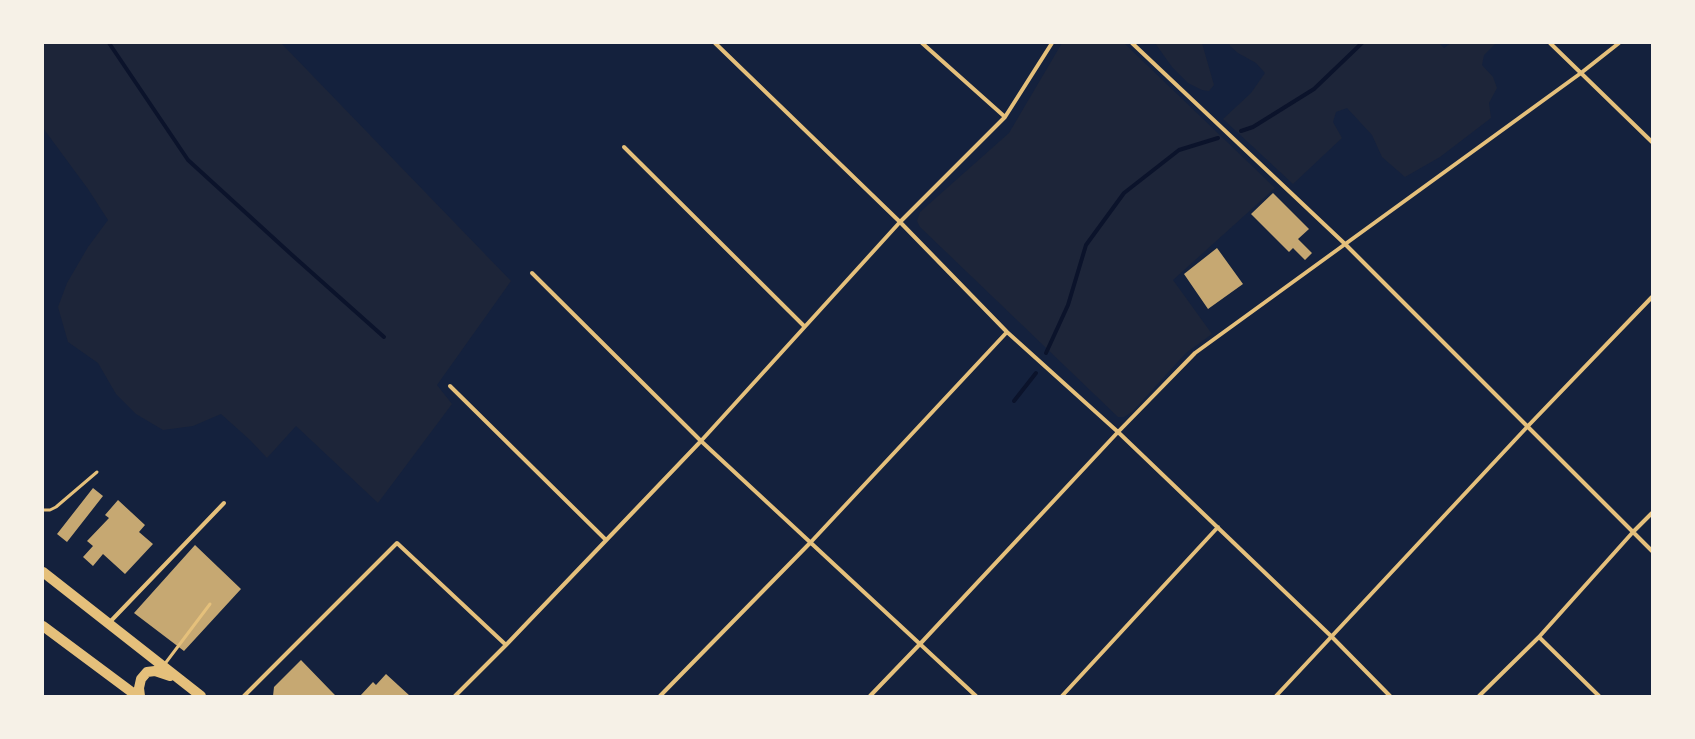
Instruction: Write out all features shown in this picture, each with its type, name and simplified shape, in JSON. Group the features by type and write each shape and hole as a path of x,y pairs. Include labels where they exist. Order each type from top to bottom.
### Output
{"main road":[{"path":"43,572 201,696"},
{"path":"43,626 137,696"},
{"path":"140,696 139,688 141,678 147,672 155,671 179,680"}],"street":[{"path":"715,43 900,222 1007,332 1118,432 1218,527 1332,637 1390,696"},
{"path":"922,43 1005,117"},
{"path":"455,696 506,645 701,441 900,222 1005,117 1052,43"},
{"path":"1132,43 1345,244 1652,551"},
{"path":"1550,43 1652,142"},
{"path":"870,696 1118,432 1195,353 1581,73 1619,43"},
{"path":"624,147 804,326"},
{"path":"532,273 701,441 976,696"},
{"path":"1276,696 1528,426 1652,297"},
{"path":"660,696 810,543 1007,332"},
{"path":"450,386 606,540"},
{"path":"108,624 224,503"},
{"path":"1479,696 1539,637 1633,532 1652,513"},
{"path":"1062,696 1218,527"},
{"path":"244,696 397,543 506,645"},
{"path":"1539,637 1599,696"}],"lane":[{"path":"43,510 50,510 56,507 97,472"},
{"path":"163,667 210,604"}],"shaded area":[{"path":"43,43 281,43 511,281 437,385 452,404 378,503 296,426 267,458 250,440 221,414 193,426 163,430 136,414 116,394 98,363 68,342 58,307 67,283 88,247 108,220 88,189 43,128"},
{"path":"1062,43 1124,43 1275,188 1173,280 1212,334 1186,353 1132,412 1124,417 1118,417 920,227 917,221 920,212 1009,133"},
{"path":"1155,43 1202,43 1214,85 1209,91 1202,90 1188,83 1172,67"},
{"path":"1229,43 1439,43 1444,48 1451,43 1496,43 1484,55 1482,65 1493,77 1497,88 1489,103 1491,118 1440,157 1405,177 1382,157 1372,135 1347,108 1336,112 1333,122 1342,138 1293,184 1223,119 1251,93 1265,73 1256,63 1238,53 1230,46"}],"building":[{"path":"1273,193 1309,229 1298,239 1312,253 1305,260 1293,248 1289,252 1251,214"},
{"path":"1217,248 1243,284 1208,309 1184,274"},
{"path":"93,488 103,496 67,542 57,534"},
{"path":"118,500 145,525 139,532 153,544 125,574 103,554 93,566 83,557 93,546 87,541 109,518 105,515"},
{"path":"195,545 241,589 184,651 134,613"},
{"path":"301,660 336,696 273,696 274,687"},
{"path":"386,674 410,696 360,696 373,682 376,685"}],"waterway":[{"path":"109,43 188,160 384,337"},
{"path":"1241,131 1253,127 1314,89 1362,43"},
{"path":"1046,353 1068,305 1086,245 1124,193 1179,150 1218,138"},
{"path":"1014,401 1036,373"}]}
